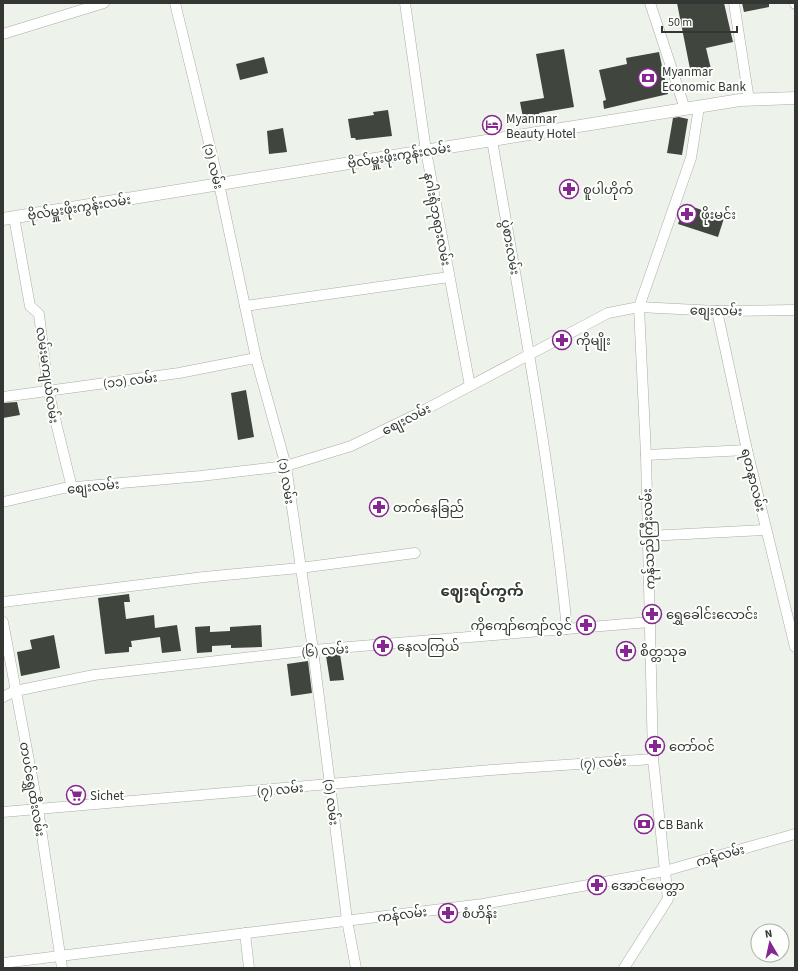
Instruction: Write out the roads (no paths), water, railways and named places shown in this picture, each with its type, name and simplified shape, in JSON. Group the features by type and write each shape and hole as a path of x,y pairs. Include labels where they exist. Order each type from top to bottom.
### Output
{"street":[{"path":"3,34 104,3"},
{"name":"(၁) လမ်း","path":"175,3 219,184 256,358 286,466 313,650 347,920 356,968"},
{"name":"နဂါးရုံဘုရားလမ်း","path":"405,3 426,151 470,386"},
{"path":"650,3 685,109"},
{"path":"734,3 749,100"},
{"name":"ဗိုလ်မှူးဖိုးကွန်းလမ်း","path":"8,218 685,109 749,100 795,98"},
{"name":"ကုန်သည်ကြီးလမ်း","path":"624,968 668,899 653,759 646,455 640,307 691,158 699,107"},
{"name":"ပွဲစားလမ်း","path":"492,140 531,354 559,548 567,629"},
{"name":"လမ်းမကျယ်လမ်း","path":"8,218 30,306 39,314 48,390 72,488"},
{"path":"245,306 449,278"},
{"name":"စျေးလမ်း","path":"3,502 72,488 201,476 286,466 351,446 470,386 608,313 640,307 717,311 795,310"},
{"name":"ရတနာလမ်း","path":"717,311 747,450 795,647"},
{"name":"(၁၁) လမ်း","path":"3,397 179,373 256,358"},
{"path":"646,455 747,450"},
{"path":"648,536 766,530"},
{"path":"3,602 204,577 300,568 415,553"},
{"name":"တပင်ရွှေထီးလမ်း","path":"3,622 38,809 62,968"},
{"name":"(၆) လမ်း","path":"3,697 15,691 94,676 313,650 650,622"},
{"name":"(၇) လမ်း","path":"3,812 491,770 653,759"},
{"name":"ကန်လမ်း","path":"3,963 483,904 665,871 795,834"},
{"path":"245,933 249,968"}],"place":[{"name":"Myanmar Economic Bank","path":"648,78"},
{"name":"Myanmar Beauty Hotel","path":"492,125"},
{"name":"စူပါဟိုက်","path":"569,189"},
{"name":"ဖိုးမင်း","path":"687,214"},
{"name":"ကိုမျိုး","path":"562,340"},
{"name":"တက်နေခြည်","path":"379,507"},
{"name":"ရွှေခေါင်းလောင်း","path":"652,614"},
{"name":"ကိုကျော်ကျော်လွင်","path":"586,625"},
{"name":"နေလကြယ်","path":"383,646"},
{"name":"စိတ္တသုခ","path":"626,651"},
{"name":"တော်ဝင်","path":"655,746"},
{"name":"Sichet","path":"76,795"},
{"name":"CB Bank","path":"644,824"},
{"name":"အောင်မေတ္တာ","path":"597,885"},
{"name":"စံဟိန်း","path":"448,913"}],"district":[{"name":"ဈေးရပ်ကွက်","path":"482,591"}]}
